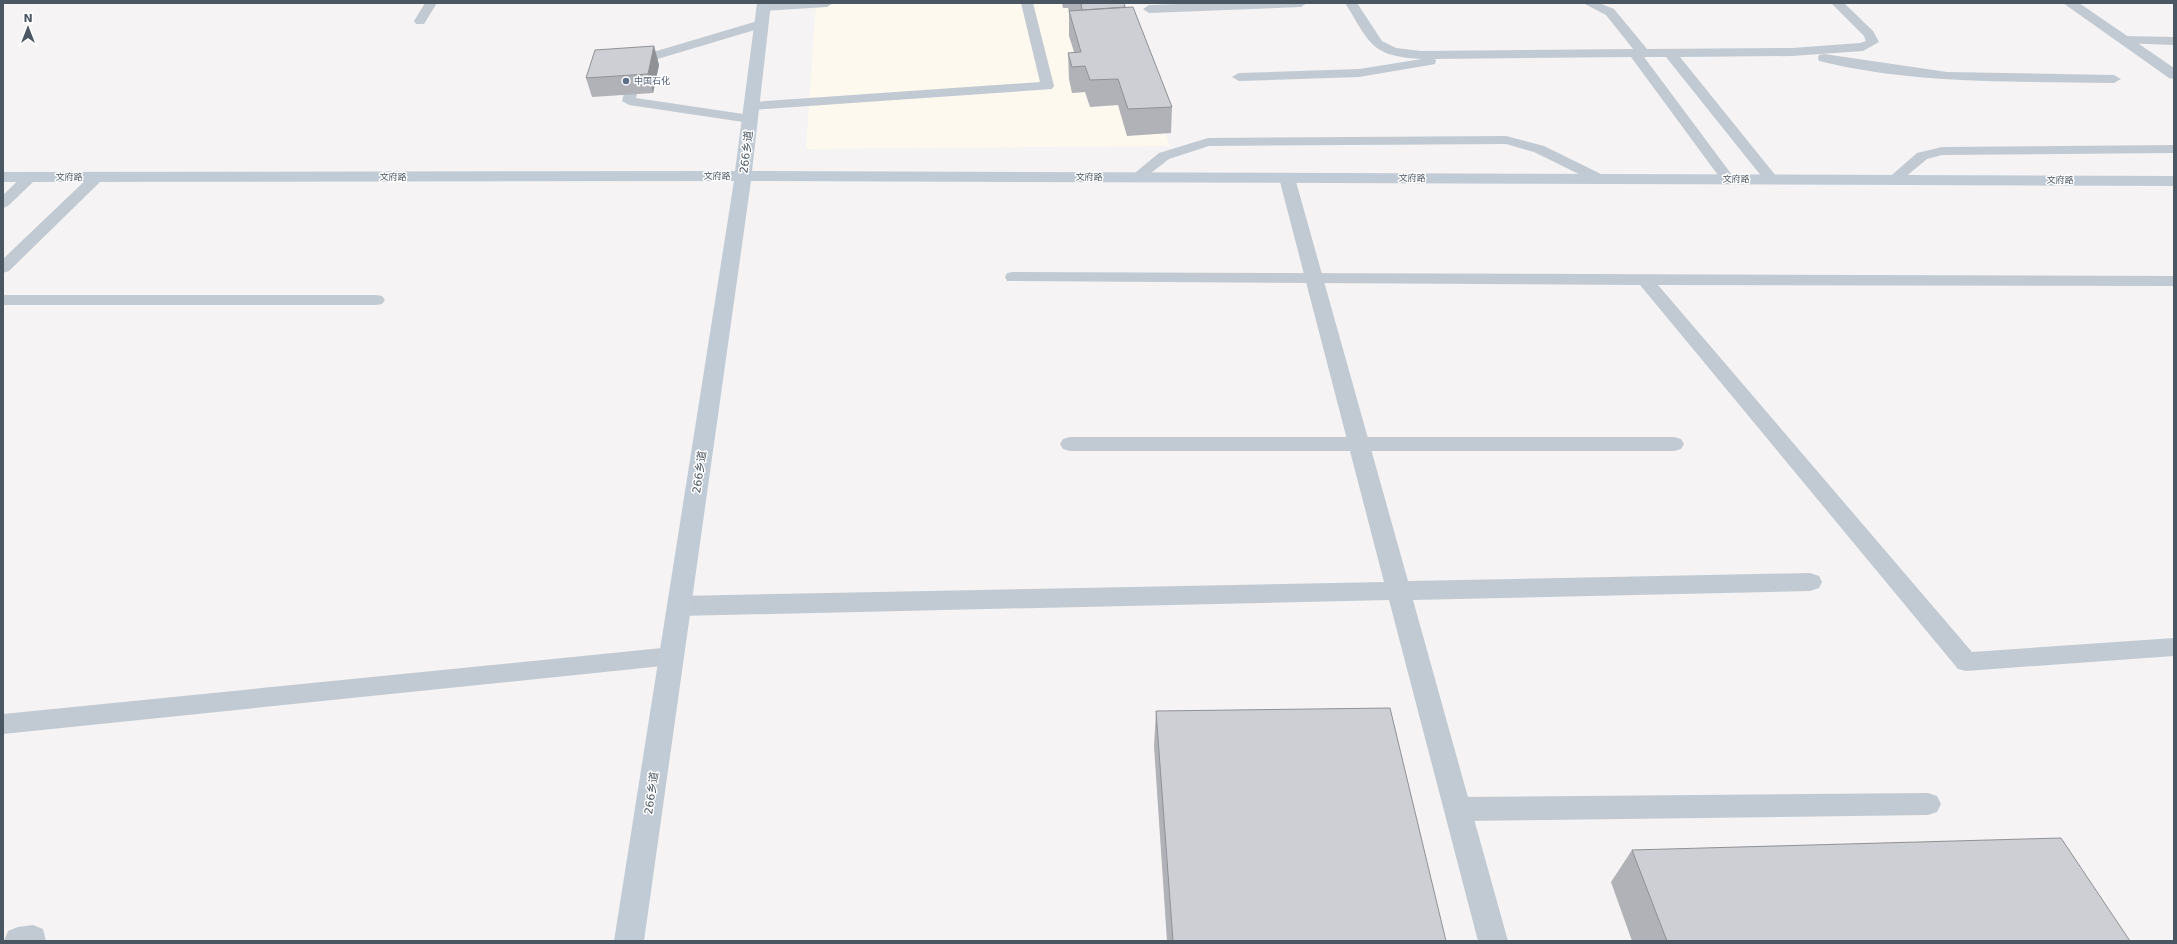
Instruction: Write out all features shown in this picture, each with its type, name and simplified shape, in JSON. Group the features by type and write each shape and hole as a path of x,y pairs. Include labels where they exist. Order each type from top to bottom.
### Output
{"street":[{"path":"2070,3 2174,75"},
{"name":"266乡道","path":"629,941 743,176 763,11"},
{"name":"文府路","path":"3,177 743,176 2174,180"},
{"path":"1288,178 1493,941"},
{"path":"679,606 1810,582"}],"lane":[{"path":"420,21 431,3"},
{"path":"827,3 763,11 638,61 628,101 751,113 1047,86 1027,3"},
{"path":"1149,9 1301,3"},
{"path":"1351,3 1377,44 1393,52 1456,54 1792,52 1863,47 1873,42 1869,34 1837,3"},
{"path":"1589,3 1612,7 1638,53 1728,179"},
{"path":"2124,40 2174,40"},
{"path":"1792,52 1882,68 1947,76 2114,79"},
{"path":"1670,53 1771,179"},
{"path":"1239,77 1368,72 1409,67 1456,54"},
{"path":"1137,177 1164,156 1208,142 1506,140 1539,150 1600,179"},
{"path":"1893,180 1922,156 1942,151 2174,149"},
{"path":"3,204 30,177"},
{"path":"3,268 98,177"},
{"path":"1013,277 2174,281"},
{"path":"1645,280 1966,662 2174,647"},
{"path":"3,300 376,300"},
{"path":"1070,444 1674,444"},
{"path":"3,724 672,656"},
{"path":"1458,809 1928,804"}],"shaded area":[{"path":"816,3 1117,3 1170,146 806,149"}],"building":[{"path":"1081,3 1124,3 1125,7 1082,10"},
{"path":"1133,7 1172,107 1128,109 1118,79 1090,80 1085,66 1072,67 1068,53 1081,52 1069,11"},
{"path":"654,46 648,74 586,78 595,50"},
{"path":"1390,708 1446,941 1173,941 1156,711"},
{"path":"2061,838 2130,941 1667,941 1632,850"}],"place":[{"name":"中国石化","path":"626,81"}]}
